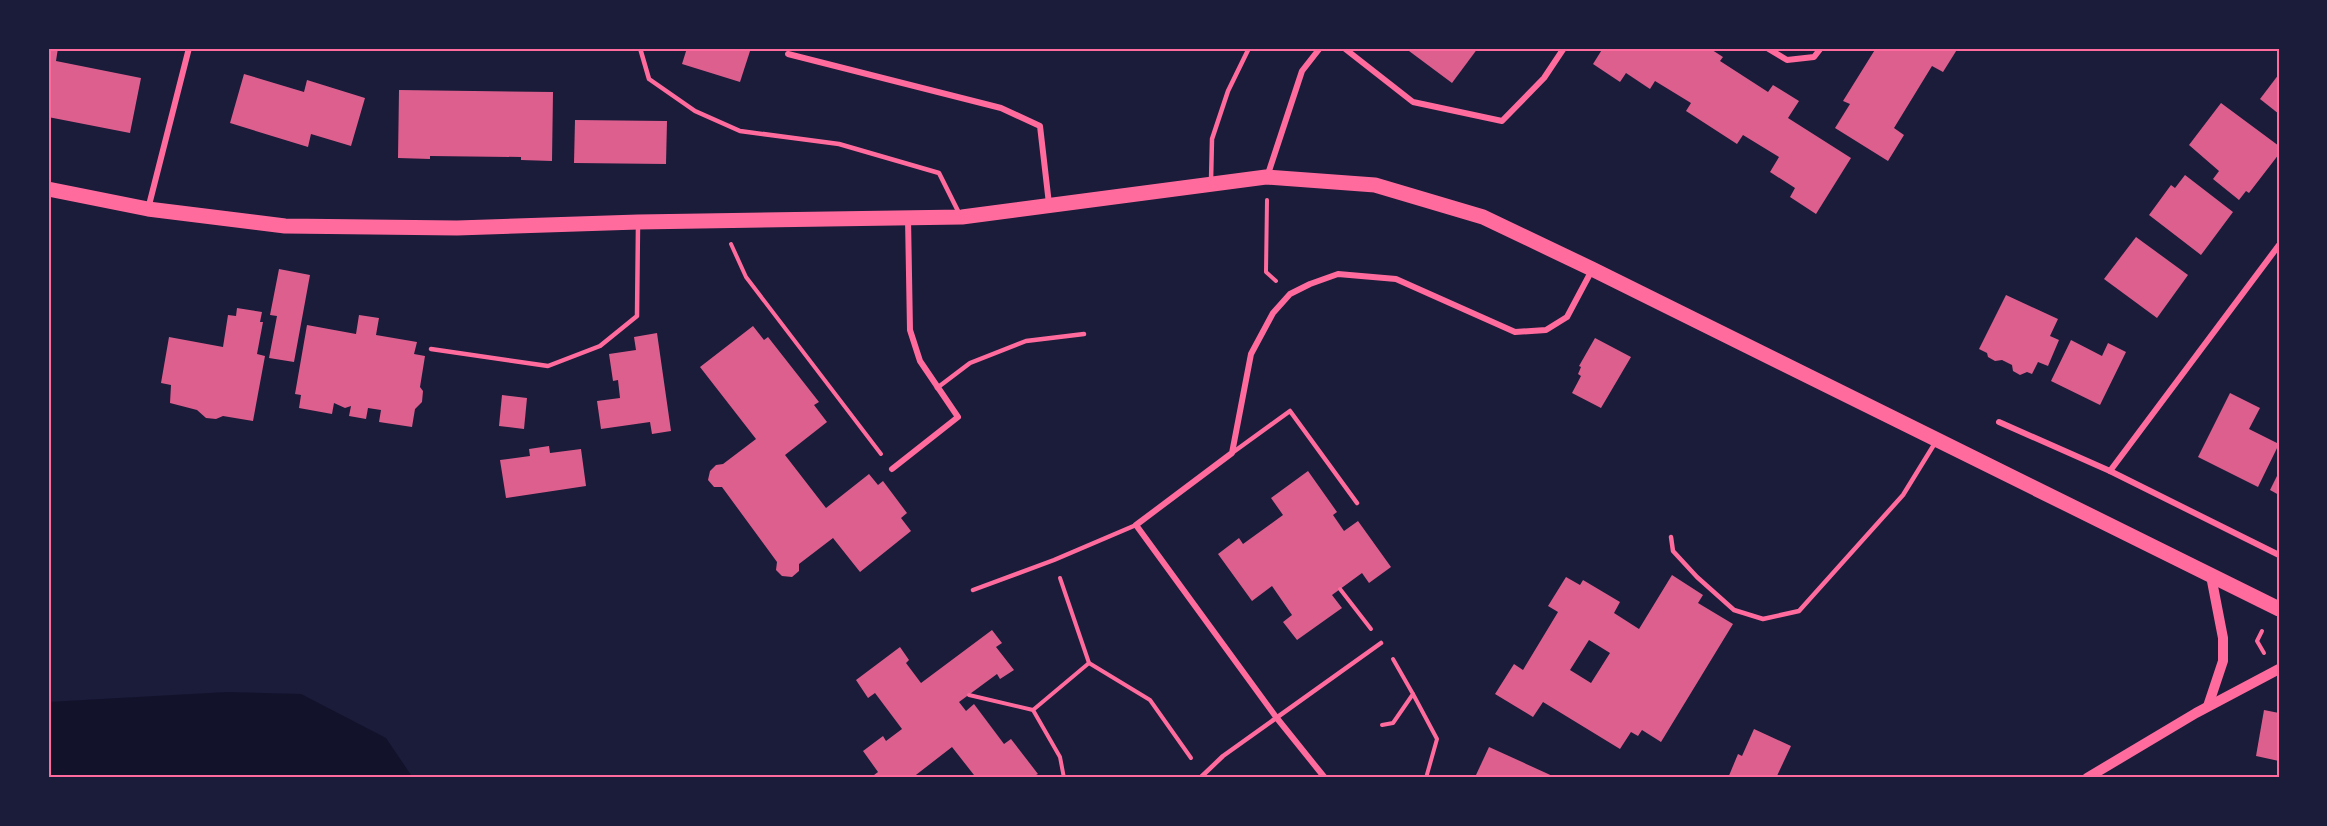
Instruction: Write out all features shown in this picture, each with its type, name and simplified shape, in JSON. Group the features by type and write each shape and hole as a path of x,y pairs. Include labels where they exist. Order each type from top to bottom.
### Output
{"main road":[{"path":"48,189 148,209 285,226 457,228 638,222 962,217 1266,177 1375,185 1483,217 2279,609"}],"street":[{"path":"148,209 189,48"},
{"path":"1266,177 1302,71 1320,48"},
{"path":"1344,48 1413,102 1502,121 1544,78 1564,48"},
{"path":"1767,48 1787,60 1814,57 1821,48"},
{"path":"788,54 1001,108 1040,126 1049,205"},
{"path":"892,469 958,417 920,362 910,330 908,218"},
{"path":"2110,471 2279,244"},
{"path":"1325,778 1276,717 1136,525 1232,453 1251,354 1273,313 1290,294 1338,274 1396,279 1515,332 1546,330 1567,317 1592,269"},
{"path":"1999,422 2110,471 2279,555"},
{"path":"2208,706 2223,661 2223,638 2211,576"},
{"path":"2087,778 2208,706 2279,669"}],"lane":[{"path":"640,48 649,79 695,111 740,131 839,144 939,173 962,217"},
{"path":"1211,183 1212,139 1228,91 1249,48"},
{"path":"431,350 548,366 600,346 638,316 638,222"},
{"path":"937,388 970,363 1026,341 1084,334"},
{"path":"1232,453 1290,411 1357,503"},
{"path":"1671,537 1673,551 1696,577 1734,610 1763,619 1799,611 1903,495 1936,441"},
{"path":"973,590 1054,560 1136,525"},
{"path":"1202,777 1223,756 1381,643"}],"path":[{"path":"1266,177 1266,272 1290,294"},
{"path":"721,222 746,277 892,469"},
{"path":"1054,560 1089,663 1150,700 1202,777"},
{"path":"1340,590 1381,643"},
{"path":"2262,631 2257,641 2266,657"},
{"path":"1033,710 1089,663"},
{"path":"1400,667 1437,739 1426,778"},
{"path":"1382,725 1393,723 1413,694"},
{"path":"969,695 1033,710 1060,757 1064,778"}],"shaded area":[{"path":"227,692 301,694 386,738 413,778 48,778 48,702"}],"building":[{"path":"48,48 58,48 56,61 141,78 130,133 48,117"},
{"path":"687,48 751,48 740,82 682,64"},
{"path":"1405,48 1478,48 1452,83"},
{"path":"1603,48 1709,48 1723,57 1720,61 1768,92 1773,85 1799,101 1788,118 1851,158 1816,214 1790,197 1795,188 1770,172 1779,157 1743,135 1737,144 1686,111 1691,103 1655,81 1650,89 1626,73 1620,82 1593,64"},
{"path":"1876,48 1958,48 1943,72 1932,66 1894,128 1904,135 1888,161 1835,128 1850,104 1843,101"},
{"path":"244,74 304,92 307,80 365,98 351,146 311,134 308,147 230,123"},
{"path":"2279,74 2279,114 2260,99"},
{"path":"399,90 553,92 552,161 521,160 521,157 398,158"},
{"path":"2221,103 2279,146 2279,154 2249,193 2246,191 2239,200 2213,179 2219,171 2189,145"},
{"path":"575,120 667,121 666,164 574,163"},
{"path":"2185,175 2233,212 2201,255 2149,215 2171,185 2175,188"},
{"path":"2136,237 2188,275 2157,318 2104,279"},
{"path":"279,269 310,275 294,362 269,358 277,316 270,315"},
{"path":"2006,295 2058,319 2050,336 2059,340 2048,366 2038,362 2032,374 2027,372 2020,375 2013,371 2012,365 2002,360 1995,361 1979,349"},
{"path":"237,308 262,312 260,322 263,322 257,354 265,356 253,421 223,416 216,419 206,418 197,410 170,403 171,385 161,383 169,337 223,347 228,315 236,316"},
{"path":"359,315 379,318 376,335 417,342 414,354 425,356 420,387 423,391 422,402 415,409 412,427 379,422 381,410 368,408 366,419 349,416 351,406 345,408 334,403 332,414 299,408 301,395 295,394 307,325 356,334"},
{"path":"753,326 764,340 768,337 819,402 814,405 827,422 785,455 826,508 869,474 878,485 883,481 907,513 901,518 911,531 860,572 833,538 799,564 799,571 792,577 782,576 776,570 777,562 722,487 714,487 708,480 710,471 716,465 723,464 756,439 700,367"},
{"path":"657,333 671,431 652,434 650,422 601,429 597,401 620,398 618,380 613,381 609,354 636,350 634,337"},
{"path":"1595,338 1631,357 1601,408 1572,393 1581,376 1578,374 1581,367 1579,366"},
{"path":"2071,340 2102,356 2108,343 2126,352 2100,405 2051,381"},
{"path":"2230,393 2260,408 2249,429 2279,444 2258,487 2198,457"},
{"path":"502,395 527,398 524,429 499,426"},
{"path":"549,446 550,453 581,449 586,486 506,498 500,460 530,456 529,449"},
{"path":"1308,471 1337,512 1333,515 1344,531 1358,521 1391,567 1369,583 1362,573 1332,595 1342,608 1297,640 1283,622 1292,615 1272,586 1252,601 1218,554 1239,538 1243,544 1283,515 1271,498"},
{"path":"2279,472 2279,495 2270,490"},
{"path":"1672,575 1703,595 1698,603 1733,624 1661,742 1642,730 1638,736 1631,732 1620,749 1543,702 1533,717 1495,694 1514,664 1523,670 1558,612 1548,606 1566,577 1580,585 1583,580 1620,602 1614,613 1639,629","holes":["1589,640 1610,653 1591,683 1570,670"]},
{"path":"992,630 1002,643 996,647 1014,670 1000,679 997,674 959,702 966,711 974,704 1004,744 1011,739 1038,774 1034,776 1035,778 970,778 974,775 952,747 912,778 876,778 874,775 878,772 863,751 883,736 886,741 902,729 875,693 868,698 856,680 900,647 909,660 906,663 921,683"},
{"path":"2264,710 2279,713 2279,761 2256,756"},
{"path":"1754,729 1791,746 1776,778 1728,778 1738,754 1742,756"},
{"path":"1489,747 1557,778 1481,778 1476,775"}]}
